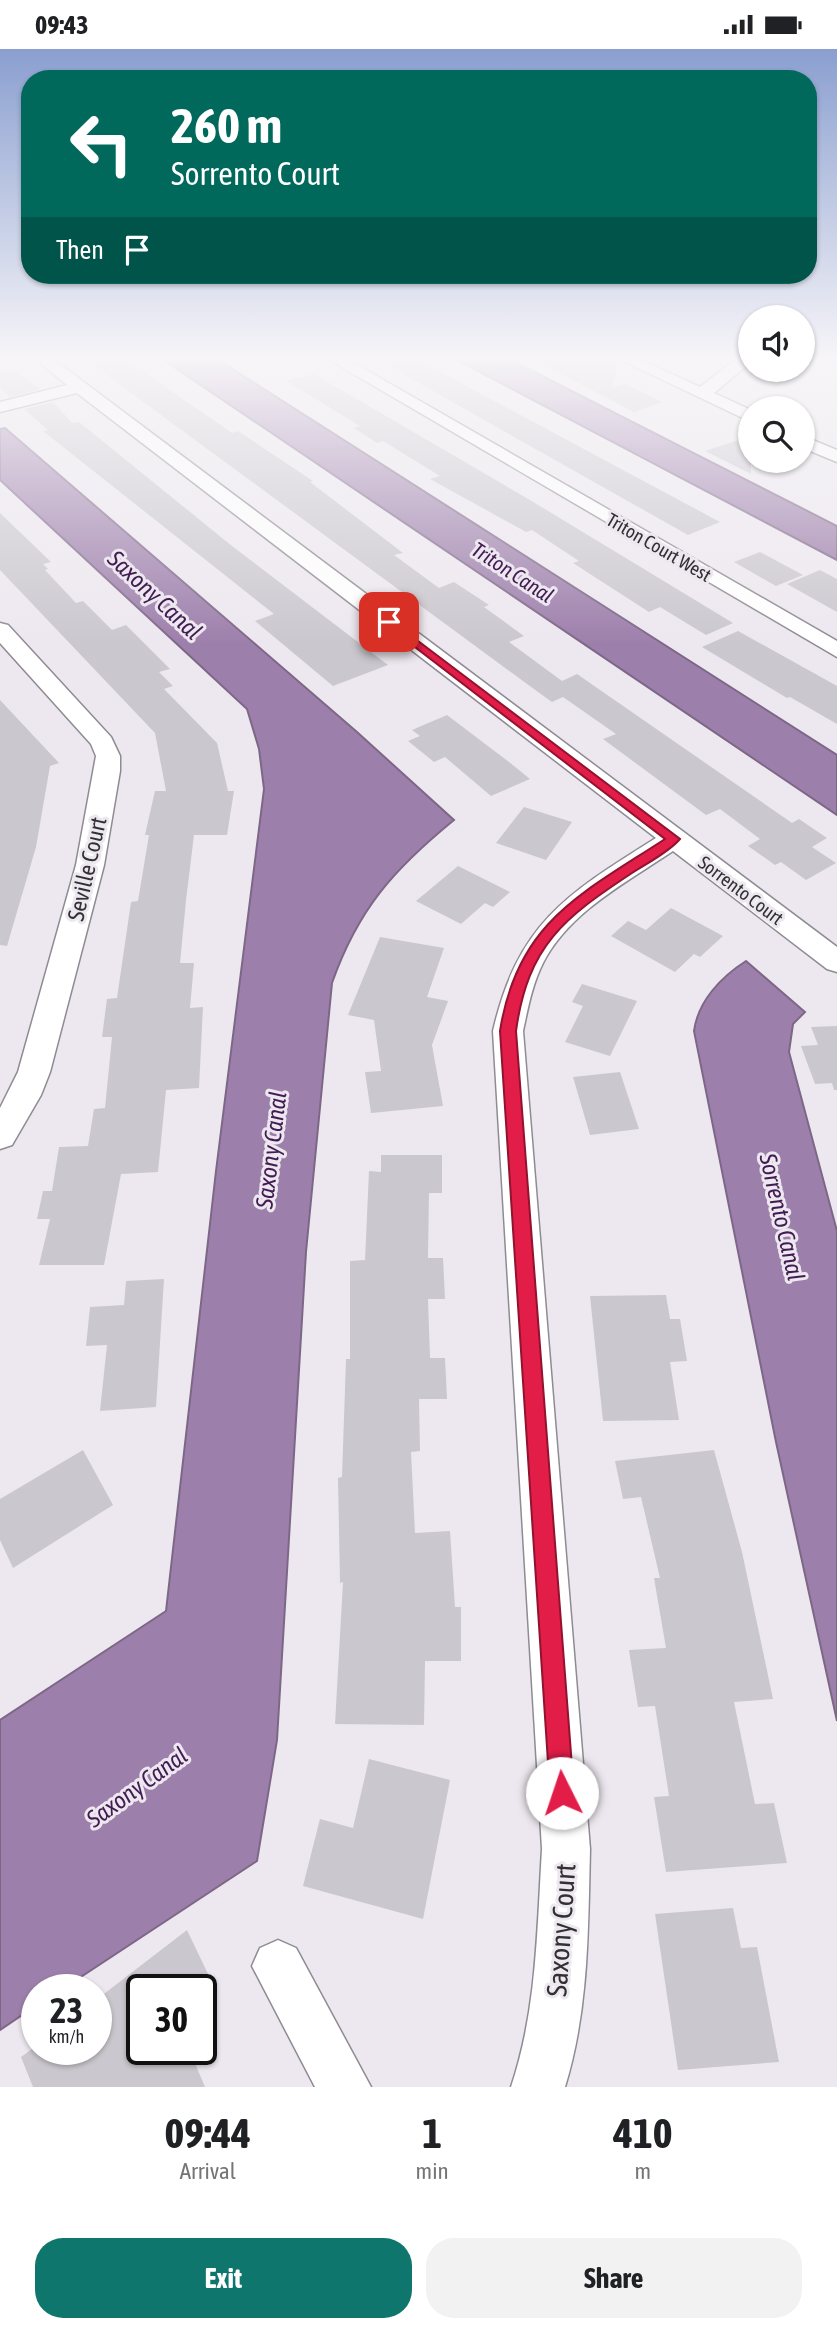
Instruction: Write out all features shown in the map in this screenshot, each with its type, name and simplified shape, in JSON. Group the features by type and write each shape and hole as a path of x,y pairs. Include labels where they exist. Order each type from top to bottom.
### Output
{"street":[{"name":"Sorrento Court","path":"168,454 837,962"},
{"name":"Triton Court West","path":"500,454 837,650"},
{"name":"Seville Court","path":"0,630 102,742 108,763 90,865 50,1017 25,1095 0,1136"},
{"name":"Saxony Court","path":"538,2087 551,2047 560,1985 566,1849 508,1031 513,1000 523,972 555,923 571,907 674,839"},
{"path":"278,1966 344,2087"}],"water":[{"name":"Saxony Canal","path":"0,454 35,454 357,732 454,820 413,856 380,892 354,933 332,983 306,1252 277,1740 257,1861 85,1974 21,1974 21,2016 0,2030 0,1720 166,1611 216,1171 264,789 259,749 247,709 0,480"},
{"name":"Triton Canal","path":"303,454 366,454 837,755 837,815"},
{"path":"636,454 696,454 837,526 837,560"},
{"name":"Sorrento Canal","path":"746,961 805,1012 793,1024 789,1052 837,1231 837,1721 776,1442 694,1031 700,1010 712,991 728,974"}],"building":[{"path":"72,454 119,454 232,546 388,665 333,686 255,621 274,614"},
{"path":"214,454 273,454 313,481 310,482 403,553 394,555 439,588 454,582 489,605 484,607 524,636 509,642 562,681 577,674 792,823 799,819 827,838 812,847 836,863 806,880 781,862 775,865 748,846 760,839 720,809 706,815 603,739 616,734 563,697 552,702"},
{"path":"404,454 451,454 733,623 706,635 660,607 649,612 573,563 579,561 532,530 526,532 430,479 440,476"},
{"path":"545,454 593,454 720,522 688,535"},
{"path":"711,454 738,454 738,468"},
{"path":"0,513 51,562 43,564 48,569 45,570 76,603 83,601 112,630 126,625 170,669 159,672 173,686 164,689 217,743 228,791 234,791 227,835 194,835 186,900 180,963 194,963 190,1008 203,1007 199,1088 166,1090 158,1172 121,1174 104,1265 39,1265 50,1219 37,1219 43,1191 52,1191 59,1147 88,1146 94,1109 105,1108 112,1037 102,1037 107,999 117,998 131,902 138,901 149,835 145,835 155,791 166,791 155,733 0,570"},
{"path":"760,552 803,575 776,586 734,562"},
{"path":"820,570 837,579 837,612 787,584"},
{"path":"738,631 837,686 837,724 790,697 787,698 702,647"},
{"path":"0,700 59,763 50,766 36,847 7,946 0,945"},
{"path":"447,715 530,779 491,796 445,757 434,762 408,741 420,736 412,730"},
{"path":"524,807 572,822 546,860 496,843"},
{"path":"458,866 510,892 493,907 485,903 461,924 416,901"},
{"path":"671,908 723,936 700,957 694,954 675,972 611,936 628,921 646,930"},
{"path":"380,937 444,948 427,997 448,1001 432,1045 443,1106 371,1113 365,1072 381,1071 374,1020 348,1015"},
{"path":"582,984 637,1001 610,1056 565,1042 583,1006 572,1002"},
{"path":"837,1026 837,1090 834,1090 832,1083 815,1084 801,1046 818,1045 811,1027"},
{"path":"620,1072 639,1129 590,1135 573,1077"},
{"path":"381,1155 442,1155 442,1193 429,1193 428,1258 443,1258 445,1299 428,1299 430,1358 445,1358 447,1399 419,1399 420,1451 411,1452 415,1533 450,1531 455,1607 461,1607 461,1661 425,1661 424,1725 335,1724 343,1582 340,1583 338,1478 342,1477 346,1359 350,1359 350,1261 365,1260 369,1171 381,1172"},
{"path":"164,1279 156,1407 100,1411 107,1345 86,1346 90,1307 124,1305 126,1281"},
{"path":"666,1295 670,1319 680,1319 687,1361 670,1362 679,1420 603,1421 590,1296"},
{"path":"83,1450 113,1505 13,1568 0,1540 0,1499"},
{"path":"714,1450 742,1552 773,1699 734,1702 755,1804 774,1803 787,1863 666,1872 654,1797 669,1796 655,1706 638,1707 629,1650 666,1648 654,1578 660,1578 641,1497 623,1499 615,1461"},
{"path":"369,1759 450,1780 423,1919 303,1886 320,1819 353,1828"},
{"path":"733,1908 741,1948 757,1947 779,2062 678,2070 655,1914"},
{"path":"187,1930 208,1974 130,1974"},
{"path":"126,1977 126,2065 196,2065 205,2087 33,2087 24,2065 112,2065 112,1988"}],"route":[{"path":"389,622 674,839 571,907 555,923 537,946 523,972 513,1000 508,1031 562,1793"}]}
